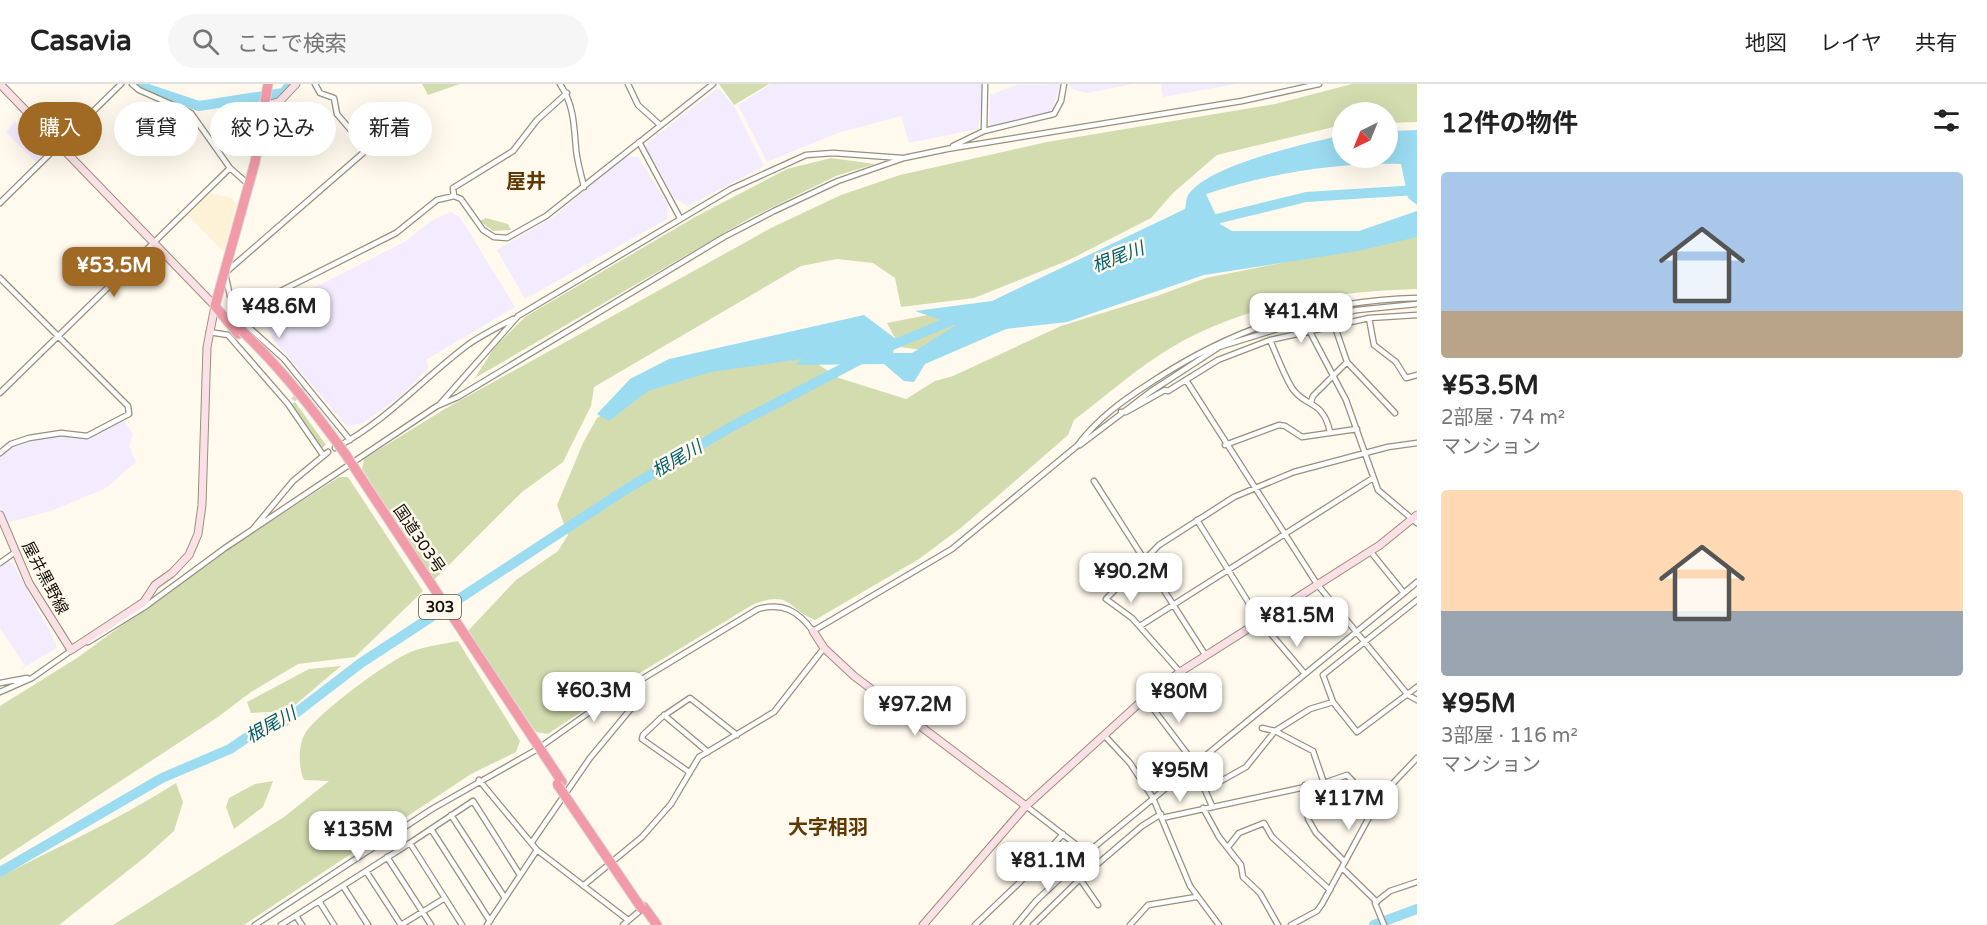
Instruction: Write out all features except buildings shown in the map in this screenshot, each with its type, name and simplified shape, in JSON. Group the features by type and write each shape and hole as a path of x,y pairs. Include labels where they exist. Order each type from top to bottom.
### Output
{"highway":[{"path":"266,102 268,84"},
{"path":"215,306 256,156"},
{"name":"国道303号","path":"215,306 277,365 306,399 643,908 652,925"},
{"name":"国道303号","path":"643,908 657,925"}],"street":[{"path":"0,84 18,103"},
{"path":"102,102 121,84"},
{"path":"132,84 139,90 190,113 230,168 248,184"},
{"path":"279,102 296,84"},
{"path":"315,84 320,93 334,98 337,114 366,148 225,273 235,315 284,359 350,440"},
{"path":"560,84 567,93 575,119 576,151 584,187"},
{"path":"628,84 638,105 659,124"},
{"path":"235,315 396,233 437,200 454,196 461,199 483,230 494,237 507,238 546,216 659,124 713,84"},
{"path":"984,131 986,84"},
{"path":"947,149 984,131 1054,114 1061,101 1064,84"},
{"path":"71,650 97,638 146,606 251,531 437,406 458,397 734,232 838,181 904,158 947,149 1242,101 1319,84"},
{"path":"454,196 453,188 513,151 537,120 567,93"},
{"path":"639,142 680,218"},
{"path":"335,448 350,440 410,396 423,382 470,343 731,189 806,155 833,153 904,158"},
{"path":"0,203 47,156"},
{"path":"0,692 32,678 144,602 155,585 172,573 189,555 198,534 209,332 215,306 69,156"},
{"path":"0,393 230,168"},
{"path":"0,278 128,406 129,414 87,436 61,433 29,438 11,444 0,453"},
{"path":"1077,446 1095,423 1136,392 1204,349 1239,333 1316,310 1385,299 1417,298"},
{"path":"813,632 952,549 1121,412 1219,347 1306,320 1357,310 1417,304"},
{"path":"1121,412 1126,412 1186,380 1218,360 1270,340 1369,318 1417,315"},
{"path":"437,406 518,316"},
{"path":"1369,318 1374,345 1396,362 1406,378 1417,375"},
{"path":"1334,324 1347,362 1395,413"},
{"path":"923,925 1026,806 1145,698 1180,672 1370,551 1416,519 1378,490 1346,400 1309,330"},
{"path":"209,332 228,335 290,402 325,453 293,481 251,531"},
{"path":"1270,340 1293,388 1321,411 1330,432"},
{"path":"1311,402 1347,362"},
{"path":"1186,380 1225,445 1317,584 1408,695 1417,700"},
{"path":"1225,445 1279,425 1285,426 1302,437 1357,429"},
{"path":"1180,672 1140,627 1106,599 1144,560 1166,540 1255,488 1294,472 1333,463 1365,452 1417,443"},
{"path":"1140,627 1373,478"},
{"path":"1094,481 1206,656"},
{"name":"屋井黒野線","path":"0,516 14,553 34,591 71,650"},
{"path":"1197,520 1260,621 1305,675"},
{"path":"1370,551 1404,592"},
{"path":"0,563 14,553"},
{"path":"1016,925 1036,901 1087,853 1417,582"},
{"path":"1417,600 1323,675 1334,702 1356,732 1417,687"},
{"path":"255,925 479,780 538,749 636,682 758,609 770,606 793,610 802,617 824,648 854,676 1087,853"},
{"path":"584,885 642,837 671,804 699,757 774,712 824,648"},
{"path":"0,683 32,678"},
{"path":"532,842 590,758 639,699 640,689 636,682"},
{"path":"1145,698 1195,764"},
{"path":"689,772 642,739 664,715 690,699 737,735"},
{"path":"1212,806 1205,790 1246,767 1275,731 1310,709 1334,702"},
{"path":"664,715 708,752"},
{"path":"1262,728 1275,731 1313,750 1324,783"},
{"path":"1104,735 1130,763 1153,798 1196,897 1219,925"},
{"path":"1291,925 1317,911 1375,805 1389,786 1417,758"},
{"path":"1033,925 1080,879 1142,825 1161,816 1305,785 1324,783 1347,775 1375,805"},
{"path":"479,780 537,850 628,920"},
{"path":"1305,785 1308,819 1316,833 1345,862"},
{"path":"282,925 473,801 520,875"},
{"path":"1203,808 1241,865 1243,877 1260,893 1278,925"},
{"path":"451,815 505,898"},
{"path":"1228,847 1239,833 1264,824 1272,837 1330,890"},
{"path":"431,829 488,923 537,850"},
{"path":"975,925 1020,882 1063,834"},
{"path":"410,843 462,925"},
{"path":"387,857 431,925"},
{"path":"1342,868 1377,904 1384,925"},
{"path":"366,871 401,925 445,898"},
{"path":"1080,879 1098,905"},
{"path":"1377,904 1390,891 1417,882"},
{"path":"343,886 368,925"},
{"path":"1130,925 1148,905 1196,897"},
{"path":"319,901 334,925"},
{"path":"623,925 643,908"},
{"path":"296,915 302,925"}],"shaded area":[{"path":"771,84 982,84 984,93 978,129 909,143 901,116 838,133 767,162 738,105"},
{"path":"1060,84 1052,111 989,128 990,95 1016,85"},
{"path":"1069,84 1133,84 1087,93 1068,86"},
{"path":"1161,84 1236,84 1163,97"},
{"path":"718,88 734,106 764,166 688,206 675,199 646,148 648,142"},
{"path":"15,122 18,125 18,144 6,132"},
{"path":"30,156 44,156 37,163"},
{"path":"624,157 638,157 668,205 667,219 525,299 497,250 556,215"},
{"path":"210,193 231,198 237,204 224,252 188,215"},
{"path":"451,212 460,217 515,307 426,360 429,367 397,399 363,423 347,426 272,338 260,315 406,241 431,221"},
{"path":"124,420 133,434 129,446 136,462 106,488 51,511 6,523 0,506 0,456 15,445 29,440 66,435 87,439"},
{"path":"8,561 13,564 56,643 56,648 20,670 25,665 0,628 0,567"}],"green space":[{"path":"422,84 460,84 428,95"},
{"path":"719,84 769,84 734,105"},
{"path":"1352,84 1417,84 1417,122 1398,123 1398,102 1332,102 1332,127 1217,155 1174,192 1151,218 1069,260 974,298 901,307 895,278 873,263 837,259 801,266 594,387 591,406 563,462 522,492 434,580 362,469 364,459 443,410 773,227 841,195 900,175 1047,142 1275,104"},
{"path":"831,158 875,164 836,176 750,218 475,378 494,348 525,317 695,217 787,169"},
{"path":"486,218 508,224 511,230 493,231 480,221"},
{"path":"1417,233 1417,289 1350,294 1283,304 1218,324 1187,339 1147,363 1074,420 1068,435 962,527 919,559 815,620 783,600 766,600 754,604 633,677 548,734 536,732 467,632 516,580 558,551 568,535 557,505 583,443 597,418 656,381 796,350 839,378 906,399 935,381 953,376 1061,326 1206,278 1351,249"},
{"path":"958,309 1015,315 943,353 900,347 887,323"},
{"path":"295,402 326,445 322,448 291,405"},
{"path":"339,477 348,477 423,591 355,657 298,664 251,692 218,717 0,860 0,706 77,658 219,555"},
{"path":"458,641 520,741 516,752 471,774 244,925 113,925 284,817 329,781 304,780 300,749 306,732 340,700 402,656 424,648"},
{"path":"341,666 288,711 251,713 247,702 309,669"},
{"path":"273,781 263,807 234,829 226,807 229,798 255,784"},
{"path":"176,783 183,802 174,831 144,858 59,925 0,925 0,877 111,820"}],"water":[{"path":"1417,130 1417,205 1408,198 1401,164 1398,164 1398,131"},
{"path":"1332,138 1332,167 1277,175 1206,194 1220,224 1232,231 1359,231 1417,211 1417,237 1358,251 1204,275 1067,322 1006,329 925,364 914,382 904,381 884,364 795,365 802,359 711,372 648,391 609,421 597,414 630,379 669,359 864,315 896,339 893,353 912,353 956,325 915,311 992,301 1185,209 1188,195 1199,184 1216,174 1283,150"}],"waterway":[{"path":"142,84 148,89 199,106 283,93 291,84"},
{"name":"根尾川","path":"1204,222 1306,197 1417,190"},
{"name":"根尾川","path":"883,349 960,317"},
{"name":"根尾川","path":"0,872 162,778 230,749 252,734 284,722 361,663 625,490 729,428 861,359"},
{"path":"1374,925 1417,909"}],"tunnel":[{"path":"293,400 304,389"}],"district":[{"name":"屋井","path":"526,182"},
{"name":"大字相羽","path":"828,828"}]}
